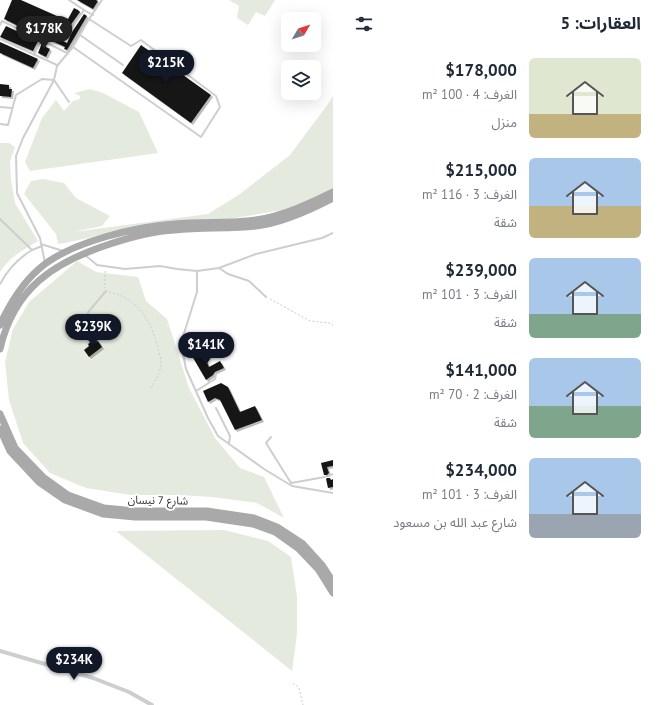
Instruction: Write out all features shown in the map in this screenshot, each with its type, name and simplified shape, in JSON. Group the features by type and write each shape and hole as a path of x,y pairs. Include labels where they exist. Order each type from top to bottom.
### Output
{"main road":[{"path":"0,325 6,310 20,291 45,264 74,248 118,234 154,226 256,220 310,204 333,192"},
{"path":"0,349 2,338 13,313 25,296 41,278 56,267 82,253 149,233 174,230 257,226 295,216 333,198"},
{"name":"شارع 7 نيسان","path":"0,414 15,448 43,477 68,495 104,508 135,512 207,511 254,518 277,527 303,544 322,565 333,582"},
{"name":"شارع 7 نيسان","path":"0,429 10,451 39,482 65,500 103,514 135,517 206,517 252,524 275,532 299,549 318,569 333,593"}],"street":[{"path":"0,651 93,678 129,692 152,705"}],"lane":[{"path":"69,0 92,15"},
{"path":"45,264 40,238 17,193 16,156 23,138 54,80 57,66 73,47 102,0"},
{"path":"56,32 67,35 84,10"},
{"path":"73,47 201,137 220,107 216,96 141,40 131,46 89,19"},
{"path":"0,25 2,21 68,53"},
{"path":"80,35 123,65"},
{"path":"0,39 57,66"},
{"path":"34,55 41,40"},
{"path":"0,124 8,125 16,95 42,79 54,80"},
{"path":"54,80 69,102"},
{"path":"0,106 12,108"},
{"path":"0,219 32,250"},
{"path":"74,248 97,265 125,269 160,266 198,271 219,268 256,254 322,238 333,233"},
{"path":"0,284 8,270 22,256 42,245 66,252"},
{"path":"219,268 228,274 249,281 266,297"},
{"path":"198,271 197,292 181,343 186,369 208,418 218,436 264,469 290,483 292,486 333,493"},
{"path":"89,334 83,324 89,311 106,291"},
{"path":"196,391 215,379 216,374"},
{"path":"216,408 230,436 229,444"},
{"path":"271,437 266,443 290,483"},
{"path":"329,476 333,474"},
{"path":"290,483 325,477"}],"path":[{"path":"105,266 106,291 120,294 139,309 150,323 155,336 162,363 156,381 149,389"},
{"path":"266,297 310,321 330,323 333,325"},
{"path":"293,683 299,688 303,705"}],"shaded area":[{"path":"229,0 275,0 265,16 256,12 248,25 237,18 239,6"},
{"path":"90,89 103,93 139,112 158,153 30,171 25,162 42,118 56,100 64,111 73,101 80,99 80,96 74,93"},
{"path":"333,96 333,188 289,209 216,221 160,226 101,235 58,244 56,234 24,194 31,181 43,179 64,183 76,198 110,216 102,226 73,232 208,214 240,194 290,155"},
{"path":"0,143 9,143 15,147 10,161 11,180 15,203 38,241 12,258 0,272"},
{"path":"77,261 96,272 138,277 146,301 167,319 189,388 215,438 240,468 264,477 284,518 257,503 212,497 131,495 86,488 50,473 23,443 9,400 5,362 13,329 29,302"},
{"path":"224,530 268,541 291,557 297,597 297,634 292,671 116,531"}],"building":[{"path":"12,0 21,0 66,20 74,8 78,10 80,12 67,30 55,22 50,34 67,43 72,32 84,14 87,16 67,50 64,49 65,47 4,19"},
{"path":"77,0 96,0 98,1 93,9"},
{"path":"6,26 38,41 33,51 0,37"},
{"path":"0,42 38,59 33,68 0,53"},
{"path":"42,43 50,49 46,57 38,53"},
{"path":"141,45 211,95 191,123 122,73"},
{"path":"0,84 9,85 9,89 12,89 11,97 0,96"},
{"path":"98,341 102,347 89,357 84,350 91,342 93,344"},
{"path":"201,350 209,367 220,361 224,368 215,372 206,380 192,356"},
{"path":"221,383 228,387 240,412 255,406 262,420 235,430 220,400 215,398 208,402 203,391"},
{"path":"333,460 333,466 327,467 329,473 324,475 321,463"},
{"path":"327,478 330,478 331,480 333,479 333,487 328,488"}]}
